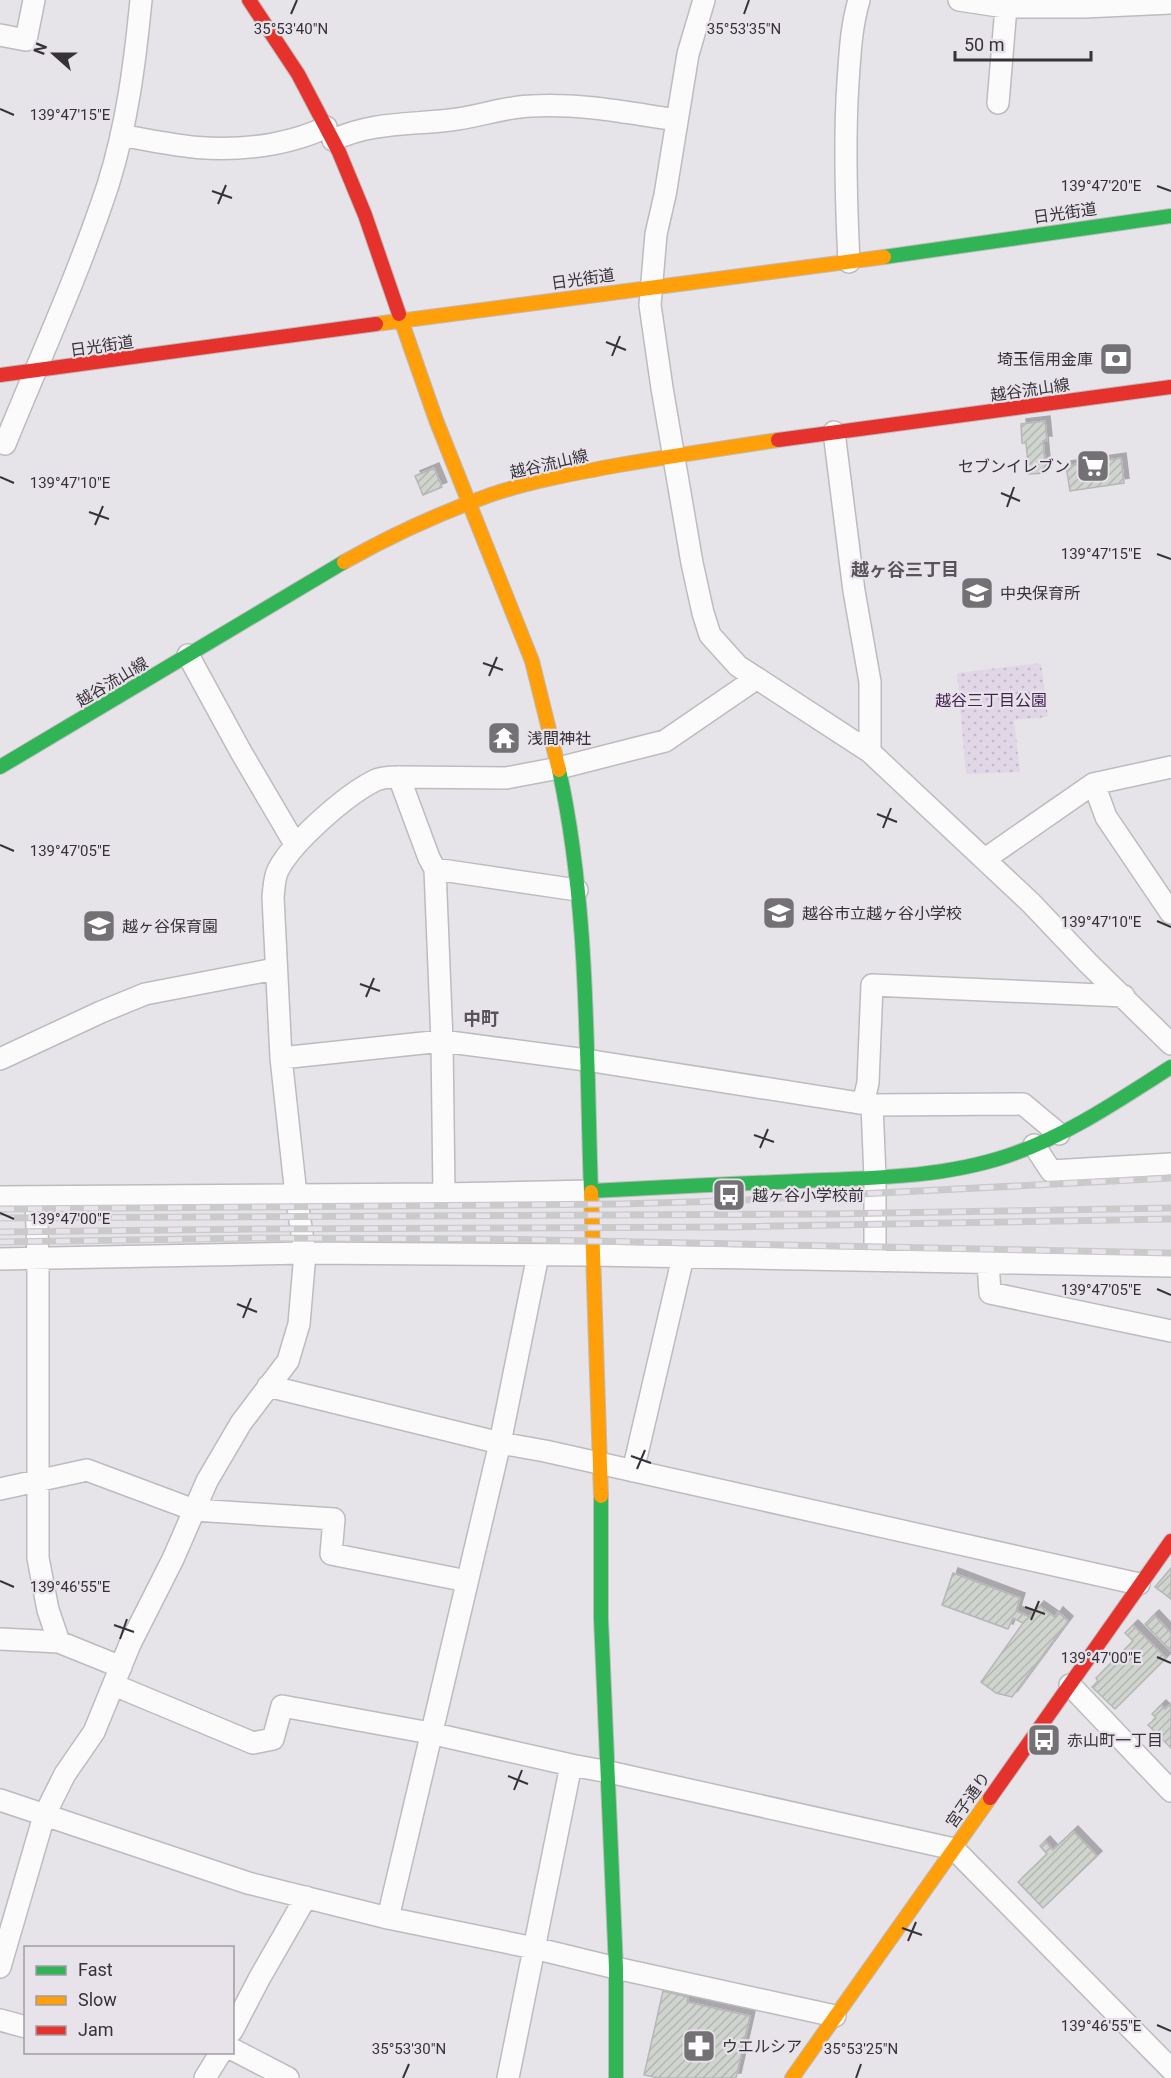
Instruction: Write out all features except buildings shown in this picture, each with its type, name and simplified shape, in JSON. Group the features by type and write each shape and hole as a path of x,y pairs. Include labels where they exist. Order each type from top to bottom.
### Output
{"street":[{"path":"0,35 26,40 34,0"},
{"path":"4,444 83,254 108,183 121,135 135,64 141,0"},
{"path":"249,0 298,74 330,134 365,215 436,420 532,661 559,768 573,847 582,950 591,1191 601,1619 609,1772 615,1968 616,2078"},
{"path":"704,0 688,54 665,195 656,234 650,305 692,563 710,635 738,666 870,753 1031,903 1088,963 1171,1044"},
{"path":"849,262 845,178 848,91 851,38 859,0"},
{"path":"959,0 1006,7 1084,7 1171,3"},
{"path":"998,103 1006,7"},
{"path":"121,135 207,150 239,148 310,135 452,120 529,106 598,109 677,120"},
{"name":"日光街道","path":"0,375 849,262 1171,216"},
{"name":"越谷流山線","path":"0,767 277,601 389,538 470,502 530,483 673,456 1171,387"},
{"path":"834,432 854,591 870,682 870,753"},
{"path":"188,656 241,753 295,844"},
{"path":"0,1967 44,1816 65,1774 94,1732 148,1605 173,1559 207,1481 241,1423 288,1361 299,1324 305,1253 296,1195 281,1058 273,897 277,872 295,844 339,806 376,780 399,777 506,778 559,768 665,741 756,678"},
{"path":"985,859 1094,784 1171,766"},
{"path":"399,777 435,869 442,1041 444,1194"},
{"path":"1094,784 1106,817 1171,913"},
{"path":"435,869 577,890"},
{"path":"0,1059 145,994 275,969"},
{"path":"875,1260 875,1177 868,1104 872,985 1124,996"},
{"path":"281,1058 442,1041 586,1060 868,1104 1023,1104 1059,1134"},
{"path":"0,1197 591,1191 875,1177 927,1172 1008,1156 1035,1145 1059,1134 1171,1068"},
{"path":"1035,1145 1051,1171 1171,1164"},
{"path":"36,1197 38,1558 48,1611 59,1642"},
{"path":"0,1259 305,1253 593,1255 1171,1266"},
{"path":"388,1918 430,1732 500,1443 538,1255"},
{"path":"633,1471 683,1257"},
{"path":"988,1262 990,1293 1171,1331"},
{"path":"268,1386 500,1443 599,1463 1139,1584"},
{"path":"0,1489 87,1470 194,1509 334,1519 331,1554 467,1581"},
{"name":"宮子通り","path":"792,2078 1171,1541"},
{"path":"0,1639 59,1642 118,1676 253,1743 273,1739 282,1706 430,1732 954,1849 1171,2069"},
{"path":"1070,1685 1171,1791"},
{"path":"508,2078 571,1765"},
{"path":"0,1800 248,1883 388,1918 534,1948 835,2016"},
{"path":"234,2027 306,1897"},
{"path":"0,2020 24,2026"},
{"path":"234,2050 288,2078"},
{"path":"205,2078 220,2054"}],"green space":[{"name":"越谷三丁目公園","path":"1041,663 1048,717 1014,720 1020,772 966,774 957,673"}],"railway":[{"path":"0,1209 620,1204 724,1201 1171,1178"},
{"path":"0,1218 829,1214 1171,1208"},
{"path":"0,1232 725,1227 1171,1219"},
{"path":"0,1242 258,1238 492,1239 1171,1253"}],"traffic: fast":[{"path":"884,257 1171,216"},
{"path":"0,767 344,562"},
{"path":"559,770 569,821 581,926 587,1033 591,1192"},
{"path":"591,1191 878,1178 957,1169 1007,1156 1072,1128 1171,1067"},
{"path":"601,1496 601,1619 616,1968 616,2078"}],"traffic: slow":[{"path":"376,324 884,257"},
{"path":"399,314 436,420 532,661 559,770"},
{"path":"344,562 434,517 490,495 521,486 619,465 778,440"},
{"path":"591,1192 601,1496"},
{"path":"792,2078 990,1798"}],"traffic: jam":[{"path":"249,0 298,74 339,152 365,215 399,314"},
{"path":"0,375 376,324"},
{"path":"778,440 1171,387"},
{"path":"990,1798 1171,1541"}],"place":[{"name":"埼玉信用金庫","path":"1116,359"},
{"name":"セブンイレブン","path":"1093,466"},
{"name":"中央保育所","path":"977,593"},
{"name":"浅間神社","path":"504,738"},
{"name":"越谷市立越ヶ谷小学校","path":"779,913"},
{"name":"越ヶ谷保育園","path":"99,926"},
{"name":"越ヶ谷小学校前","path":"729,1195"},
{"name":"赤山町一丁目","path":"1044,1740"},
{"name":"ウエルシア","path":"699,2046"}],"district":[{"name":"越ヶ谷三丁目","path":"905,569"},
{"name":"中町","path":"481,1018"}]}
